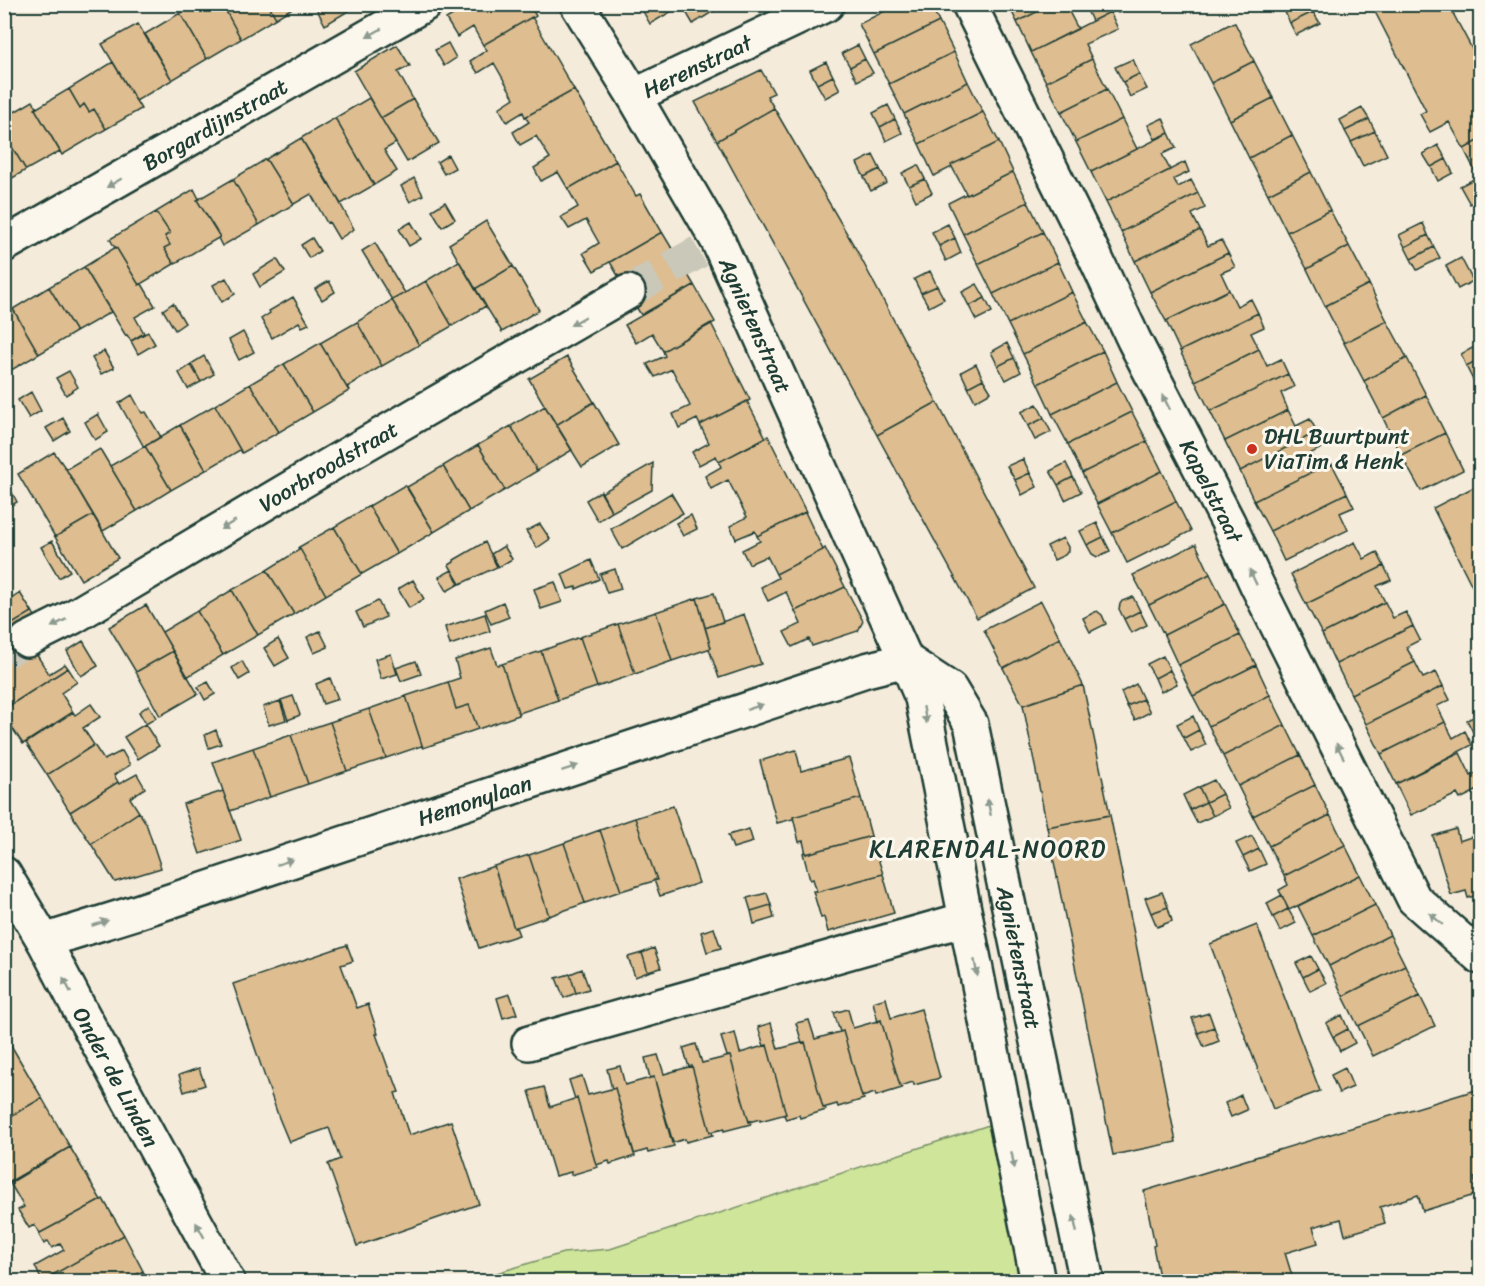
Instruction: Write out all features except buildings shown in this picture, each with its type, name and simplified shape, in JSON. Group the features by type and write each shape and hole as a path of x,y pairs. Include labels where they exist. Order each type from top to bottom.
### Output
{"street":[{"name":"Borgardijnstraat","path":"4,245 425,4"},
{"name":"Agnietenstraat","path":"577,4 634,96 717,241 922,698 1038,1281"},
{"name":"Herenstraat","path":"634,96 827,4"},
{"name":"Kapelstraat","path":"969,4 1134,340 1228,522 1257,585 1414,899 1480,957"},
{"name":"Voorbroodstraat","path":"27,640 73,617 628,292"},
{"name":"Agnietenstraat","path":"906,660 950,689 971,724 1087,1281"},
{"name":"Hemonylaan","path":"44,941 866,670 906,660"},
{"name":"Onder de Linden","path":"4,874 44,941 228,1281"},
{"name":"Agnietenstraat","path":"529,1043 966,919"}],"green space":[{"path":"992,1124 1023,1282 467,1282 563,1253 610,1249"}],"tunnel":[{"path":"628,292 718,241"},
{"path":"4,653 27,640"}],"place":[{"name":"DHL Buurtpunt ViaTim & Henk","path":"1252,449"}],"district":[{"name":"KLARENDAL-NOORD","path":"988,849"}]}
